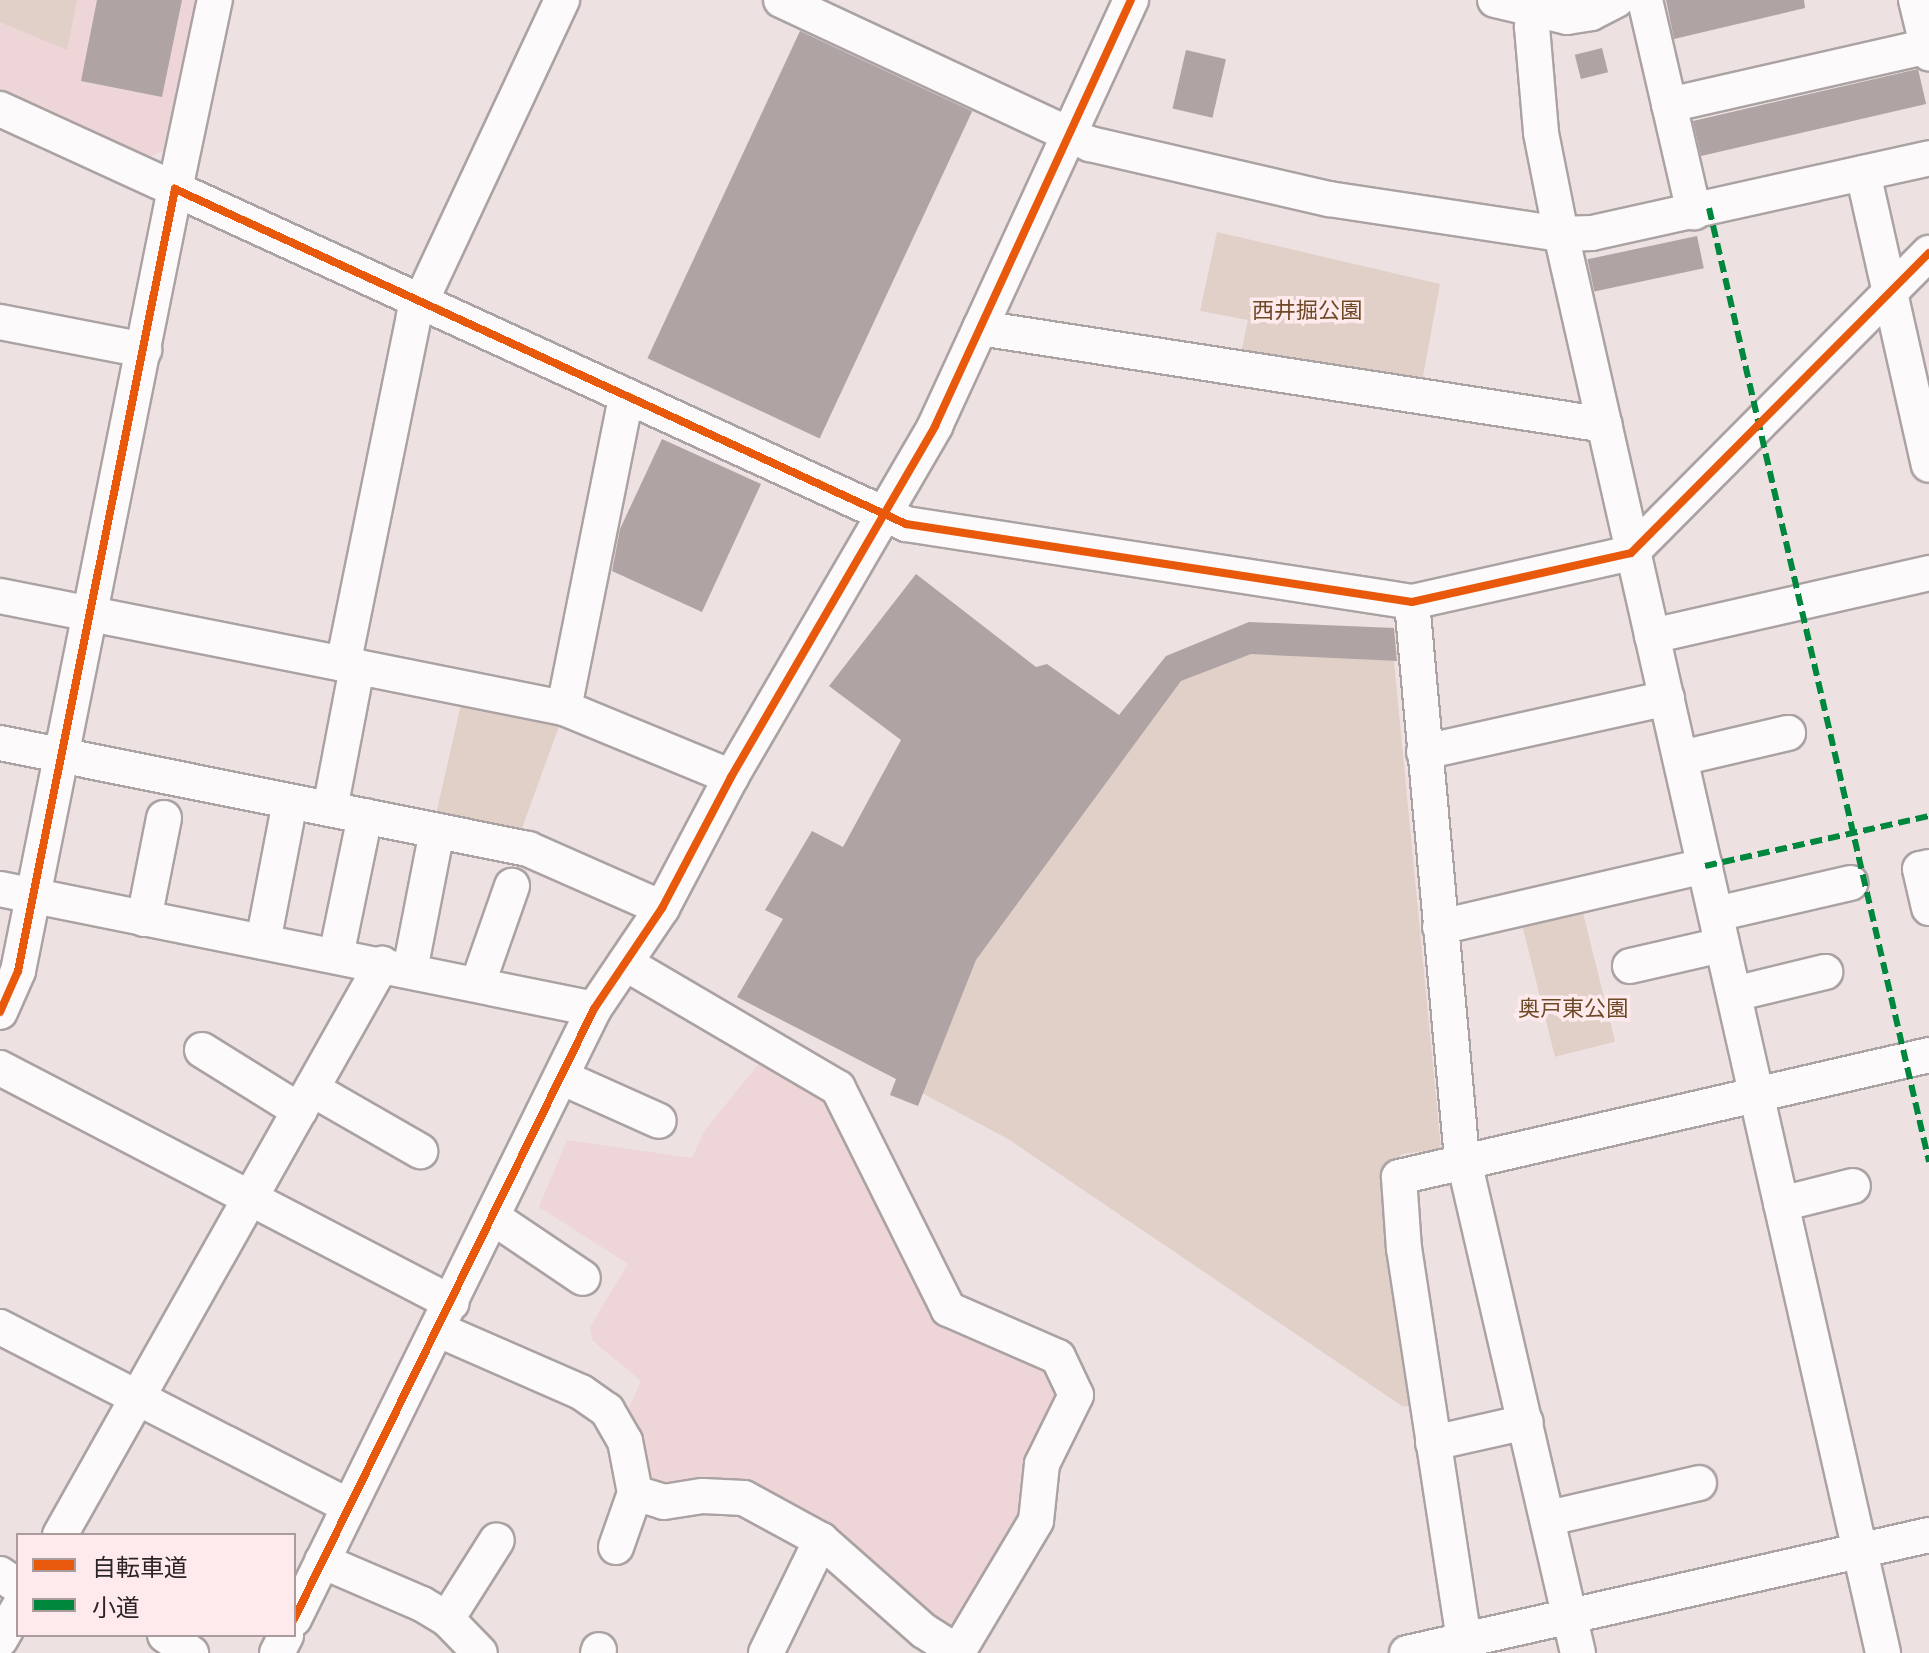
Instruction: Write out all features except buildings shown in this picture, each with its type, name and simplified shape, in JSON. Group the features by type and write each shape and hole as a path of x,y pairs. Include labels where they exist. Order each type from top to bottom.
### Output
{"street":[{"path":"0,1012 18,971 16,893 61,756 215,0"},
{"path":"330,809 350,666 420,299 562,0"},
{"path":"781,0 1068,135 1329,199 1561,234 1592,233 1694,212 1929,158"},
{"path":"296,1615 446,1316 594,1009 662,908 731,777 886,516 980,328 1131,0"},
{"path":"1495,0 1578,16 1617,0"},
{"path":"1645,0 1694,212"},
{"path":"1669,105 1928,48 1916,0"},
{"path":"1537,6 1532,27 1541,133 1561,234 1883,1653"},
{"path":"0,109 420,299 626,398 886,516 922,527 1412,602 1631,553 1890,296 1929,253"},
{"path":"1863,173 1929,465"},
{"path":"0,322 144,350"},
{"path":"980,328 1605,425"},
{"path":"564,708 626,398"},
{"path":"1652,636 1929,573"},
{"path":"0,596 564,708 731,777"},
{"path":"1412,602 1461,1148 1578,1653"},
{"path":"1424,752 1667,698"},
{"path":"1681,758 1788,733"},
{"path":"0,743 528,849 662,908"},
{"path":"263,942 290,802"},
{"path":"336,956 365,816"},
{"path":"144,919 164,818"},
{"path":"61,1533 306,1100 396,967 437,831"},
{"path":"1440,927 1705,866"},
{"path":"1929,867 1920,869 1929,908"},
{"path":"1630,966 1850,883"},
{"path":"478,983 512,886"},
{"path":"16,893 478,983 594,1009"},
{"path":"625,963 838,1088 948,1309 1058,1357 1076,1395 1042,1464 1036,1521 959,1653 924,1631 821,1540 744,1498 703,1496 664,1502 635,1493"},
{"path":"1734,994 1825,972"},
{"path":"202,1050 420,1151"},
{"path":"1464,1640 1404,1249 1399,1177 1467,1164 1929,1055"},
{"path":"0,1068 250,1197 607,1410 625,1441 635,1493 616,1547"},
{"path":"561,1077 659,1121"},
{"path":"1781,1204 1853,1186"},
{"path":"494,1218 583,1278"},
{"path":"0,1327 348,1506"},
{"path":"1433,1443 1526,1422"},
{"path":"1549,1518 1699,1483"},
{"path":"1407,1653 1929,1535"},
{"path":"447,1619 497,1540"},
{"path":"766,1653 821,1540"},
{"path":"322,1561 447,1619 480,1653"},
{"path":"0,1640 16,1612"},
{"path":"168,1637 191,1653"}],"shaded area":[{"path":"0,0 202,0 170,148 147,158 0,90"},
{"path":"765,1056 830,1090 941,1314 1049,1360 1068,1394 1026,1513 960,1633 947,1634 823,1524 643,1483 626,1414 641,1381 592,1340 590,1327 628,1264 539,1207 567,1140 692,1158 705,1130"}],"green space":[{"path":"0,0 77,0 67,50 0,22"},
{"name":"西井掘公園","path":"1217,232 1440,284 1421,387 1240,358 1248,320 1200,311"},
{"path":"1251,653 1394,661 1441,1149 1402,1154 1383,1177 1417,1407 1402,1406 1008,1139 922,1093 976,960 1181,681"},
{"path":"462,700 561,721 518,839 434,823"},
{"name":"奥戸東公園","path":"1580,901 1615,1042 1555,1057 1520,916"}],"marked path":[{"path":"1709,208 1929,1162"},
{"path":"1705,866 1929,816"}],"cycle path":[{"path":"296,1615 594,1009 662,908 731,777 935,426 1131,0"},
{"path":"0,1012 18,971 175,189 906,524 1412,602 1631,553 1929,253"}]}
